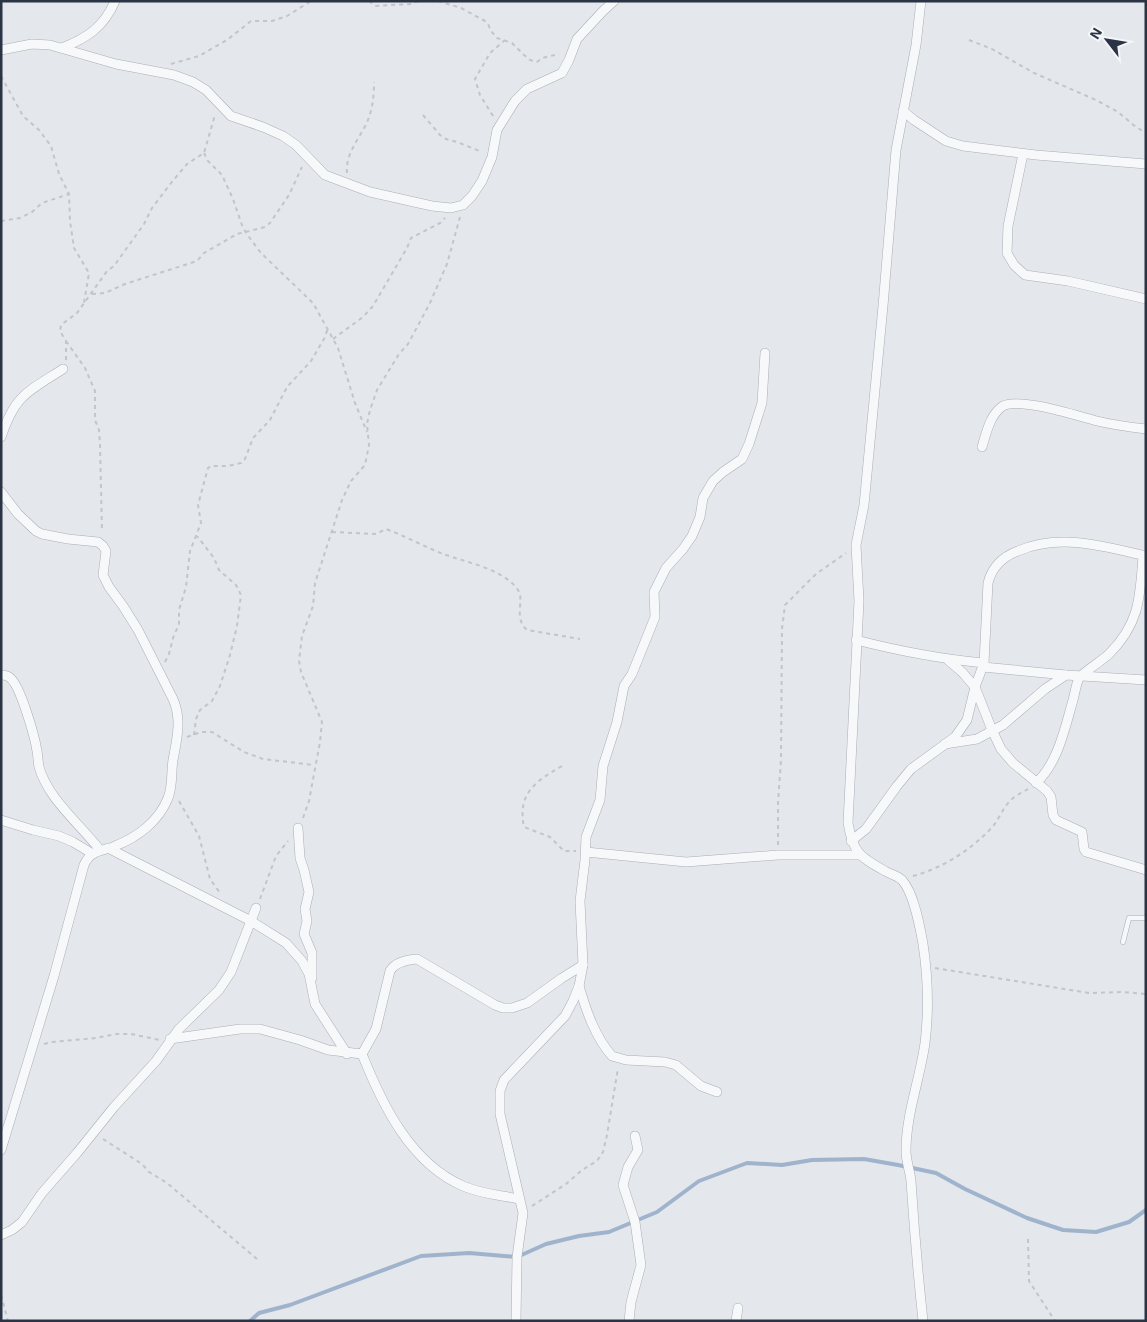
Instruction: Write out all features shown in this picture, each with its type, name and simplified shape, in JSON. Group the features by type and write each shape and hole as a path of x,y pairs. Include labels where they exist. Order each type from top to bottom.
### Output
{"street":[{"path":"62,48 80,41 91,34 112,10 115,1"},
{"path":"1,50 32,44 50,45 116,64 174,75 193,82 206,90 231,116 283,136 306,155 316,168 325,175 370,192 432,206 453,207 463,205 482,181 492,157 499,127 514,101 527,89 562,73 577,39 614,1"},
{"path":"921,1 916,45 896,150 864,505 856,545 859,601 848,824 851,841 860,854 901,879 907,888 914,907 923,944 926,967 927,1013 925,1043 910,1112 906,1152 911,1178 915,1252 923,1321"},
{"path":"903,111 946,141 963,146 1023,154 1146,164"},
{"path":"1023,154 1008,226 1006,253 1014,265 1025,275 1068,281 1146,299"},
{"path":"516,1321 517,1257 523,1213 500,1114 501,1085 565,1016 579,986 583,965 580,901 586,837 600,800 604,766 617,722 624,686 632,674 655,617 654,592 666,568 692,536 700,517 703,498 714,481 722,472 742,459 749,444 762,403 765,353"},
{"path":"1,438 7,419 21,397 63,369"},
{"path":"982,447 991,422 998,411 1003,406 1011,404 1039,406 1098,421 1146,429"},
{"path":"1,492 18,514 36,531 68,540 98,542 103,546 106,551 103,575 138,630 178,710 171,788 161,811 142,832 128,840 100,851 87,859 84,865 1,1150"},
{"path":"851,841 866,829 911,769 955,737 967,720 975,687 984,665 987,639 988,583 990,573 995,565 1011,554 1033,544 1060,541 1107,546 1144,556 1136,615 1126,634 1109,654 1080,676 1065,728 1051,764 1036,783"},
{"path":"856,640 948,660 984,665 1066,675 1146,680"},
{"path":"948,660 975,687 1001,749 1013,763 1047,791 1051,797 1053,816 1056,820 1082,832 1086,852 1146,870"},
{"path":"1,675 9,677 15,683 32,728 39,764 48,787 56,800 86,831 100,851"},
{"path":"944,745 976,739 1004,725 1045,689 1066,675"},
{"path":"1,820 100,851 251,921 274,935 302,961 309,974 315,1004 347,1054"},
{"path":"298,828 300,858 309,892 304,909 307,921 304,934 312,953 311,986"},
{"path":"586,852 686,862 778,855 860,854"},
{"path":"1,1235 12,1230 22,1222 42,1193 77,1153 94,1130 156,1061 170,1039 186,1020 219,990 227,978 256,908"},
{"path":"362,1054 376,1029 390,971 400,963 417,959 424,962 503,1008 512,1008 527,1003 583,965"},
{"path":"579,986 586,1011 609,1053 615,1058 665,1062 676,1065 700,1086 717,1092"},
{"path":"170,1039 240,1029 260,1029 328,1050 347,1054 362,1054"},
{"path":"362,1054 375,1087 398,1128 418,1153 450,1180 465,1187 519,1199"},
{"path":"629,1321 631,1302 641,1266 634,1222 623,1185 628,1167 638,1150 635,1136"},
{"path":"736,1321 738,1308"}],"lane":[{"path":"1123,942 1129,918 1146,918"}],"path":[{"path":"170,64 199,56 236,34 251,20 272,21 287,16 310,1"},
{"path":"369,1 375,6 410,4 418,1"},
{"path":"438,1 461,8 484,20 493,34 512,43 530,60 537,62 542,58 573,49"},
{"path":"499,127 480,95 474,79 490,53 505,40"},
{"path":"969,40 992,49 1034,73 1096,100 1118,112 1146,133"},
{"path":"1,76 23,116 51,146 62,182 69,194 74,248 89,273 84,303"},
{"path":"348,184 348,160 372,108 374,82"},
{"path":"103,546 100,512 99,430 95,420 95,390 85,368 60,331 61,325 71,318 92,294 138,232 152,208 171,183 187,164 204,153 220,103"},
{"path":"423,114 440,135 446,139 492,157"},
{"path":"204,153 208,161 222,175 245,231 261,252 314,303 320,318 328,328 338,348 369,445 366,465 351,481 342,500 316,583 313,606 300,648 299,661 301,672 322,722 309,801 298,828 276,856 264,892 256,908"},
{"path":"92,294 106,293 125,284 197,262 204,253 237,234 258,229 270,223 296,183 306,155"},
{"path":"1,221 20,218 32,212 42,203 69,194"},
{"path":"367,434 370,410 377,390 399,354 408,344 430,303 447,264 455,231 467,201"},
{"path":"333,339 363,317 373,306 407,248 410,238 440,223 453,207"},
{"path":"161,676 178,628 179,610 186,587 190,551 200,524 198,505 208,468 211,466 228,466 241,463 245,459 253,438 270,420 287,387 311,362 328,328"},
{"path":"63,369 66,360 66,341"},
{"path":"332,532 376,534 386,529 443,554 487,568 513,584 519,592 521,599 519,611 522,624 527,630 580,639"},
{"path":"194,734 196,719 200,710 212,701 220,686 237,626 241,594 236,585 219,570 214,558 197,536"},
{"path":"778,855 782,629 785,605 816,574 856,545"},
{"path":"176,742 201,732 212,732 244,752 263,759 315,765"},
{"path":"562,766 541,778 532,787 523,803 521,814 524,827 550,837 564,851 586,852"},
{"path":"901,879 946,864 972,845 994,825 1010,801 1036,783"},
{"path":"171,788 199,836 210,879 230,911"},
{"path":"926,967 1089,993 1123,992 1146,994"},
{"path":"32,1047 52,1042 117,1034 132,1034 160,1040 170,1039"},
{"path":"523,1213 566,1184 574,1175 597,1161 607,1135 609,1114 620,1058"},
{"path":"94,1130 104,1140 142,1164 257,1259"},
{"path":"1028,1239 1029,1281 1055,1321"},
{"path":"1,1295 8,1321"}],"waterway":[{"path":"250,1321 259,1313 290,1305 421,1256 469,1253 517,1257 546,1244 579,1236 609,1232 657,1212 699,1181 747,1163 782,1165 812,1160 864,1159 936,1173 1027,1218 1063,1230 1096,1232 1129,1222 1146,1210"}]}
